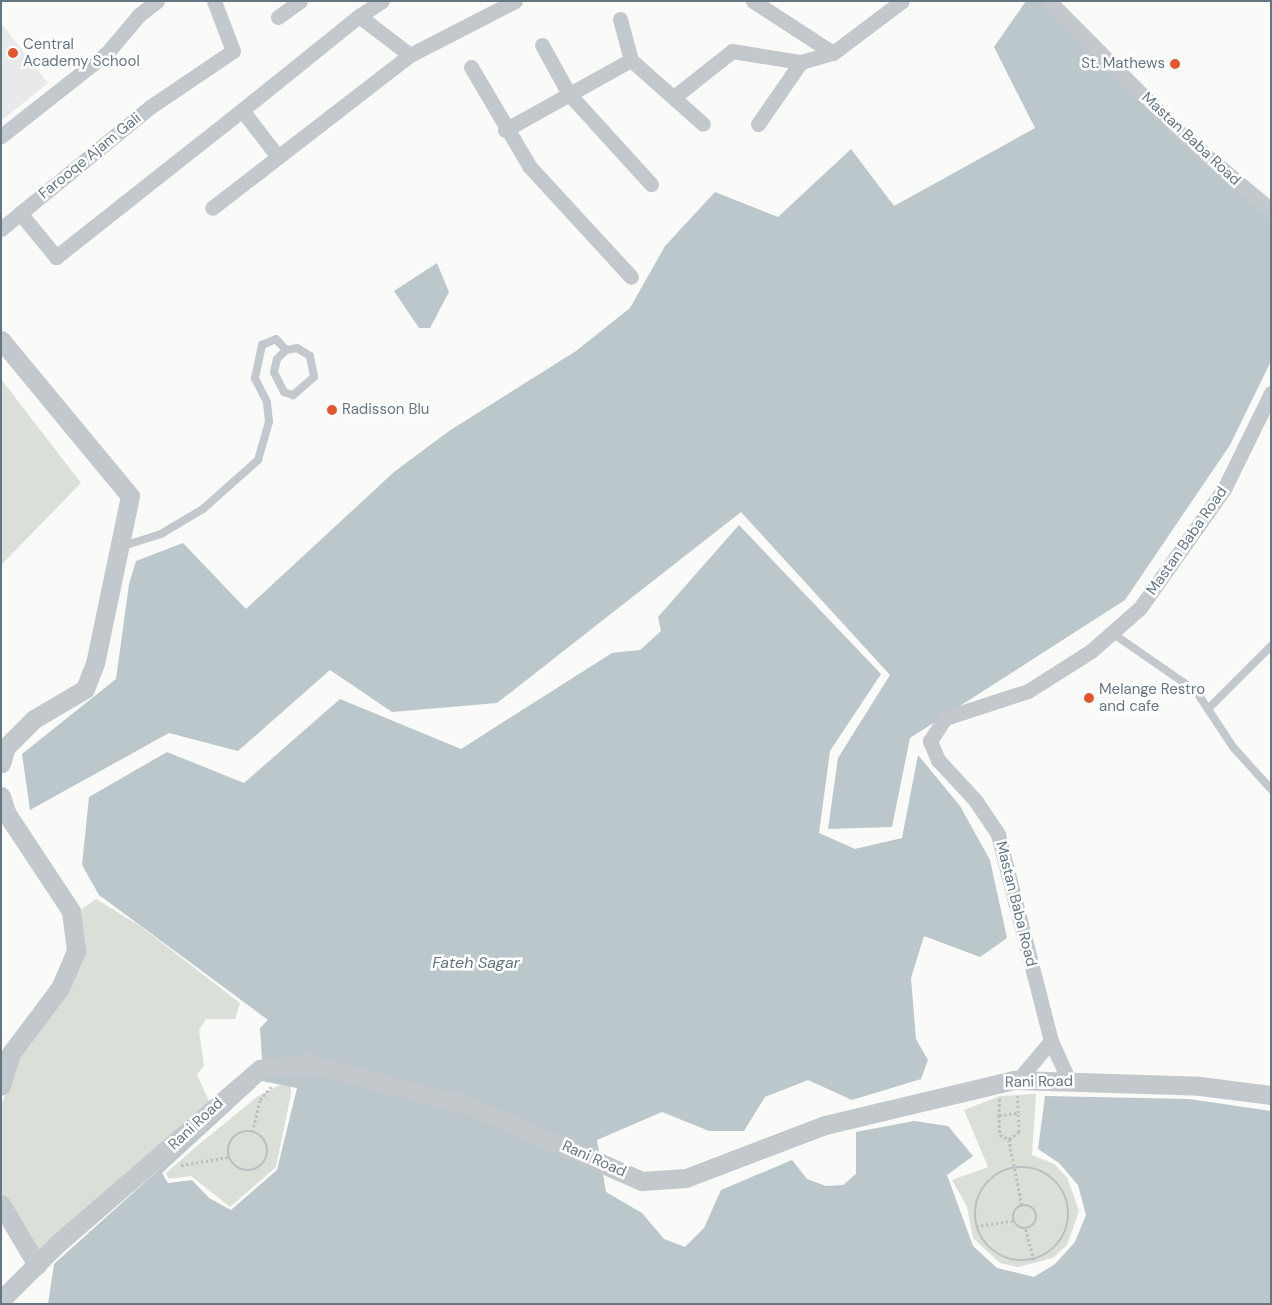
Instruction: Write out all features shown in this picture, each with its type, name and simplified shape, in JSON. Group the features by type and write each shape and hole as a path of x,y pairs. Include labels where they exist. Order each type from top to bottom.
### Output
{"street":[{"name":"Farooqe Ajam Gali","path":"1,229 181,86 233,50 214,1"},
{"path":"278,17 300,1"},
{"path":"20,213 56,257 359,16 382,1"},
{"path":"212,208 410,55 515,1"},
{"path":"753,1 833,53"},
{"path":"674,97 732,51 801,62 833,53 902,1"},
{"name":"Mastan Baba Road","path":"1049,1 1185,138 1271,210"},
{"path":"1,136 107,53 139,15 155,4"},
{"path":"359,16 410,55"},
{"path":"620,19 631,60 703,124"},
{"path":"542,45 569,94 651,184"},
{"path":"505,130 631,60"},
{"path":"758,124 801,62"},
{"path":"470,67 505,130 530,167 631,277"},
{"path":"242,110 278,158"},
{"path":"1,340 130,496 96,663 85,688 34,719 6,747 1,763"},
{"name":"Mastan Baba Road","path":"1068,1081 1051,1040 998,834 938,760 930,741 945,718 1028,691 1112,633 1140,608 1224,489 1271,393"},
{"path":"1,796 7,814 70,910 76,951 60,988 11,1053 1,1086"},
{"path":"1017,1087 1051,1040"},
{"name":"Rani Road","path":"1,1300 57,1244 260,1069 306,1063 470,1106 596,1159 642,1181 686,1178 843,1120 1017,1087 1068,1081 1200,1086 1271,1095"},
{"path":"1,1204 37,1265"}],"lane":[{"path":"120,547 161,534 203,508 258,460 269,422 267,402 255,378 256,362 262,345 276,339 286,350"},
{"path":"297,348 310,356 315,368 306,388 293,394 284,392 274,372 276,359 286,350 297,348"},
{"path":"1112,633 1196,691 1271,789"},
{"path":"1208,709 1271,646"}],"path":[{"path":"252,1132 260,1100 271,1087"},
{"path":"1010,1139 1019,1132 1017,1087"},
{"path":"1000,1096 1000,1135 1010,1139"},
{"path":"999,1115 1018,1113"},
{"path":"252,1132 263,1138 268,1149 260,1167 242,1170 229,1157 233,1138 252,1132"},
{"path":"1010,1139 1022,1205"},
{"path":"181,1165 229,1157"},
{"path":"1015,1166 1046,1172 1066,1196 1068,1220 1060,1242 1034,1260 1002,1257 986,1245 976,1226 978,1194 987,1181 1015,1166"},
{"path":"1013,1221 1015,1209 1022,1205 1033,1208 1037,1215 1036,1222 1026,1229"},
{"path":"976,1226 1013,1221 1026,1229 1034,1260"}],"shaded area":[{"name":"Central Academy School","path":"1,23 48,83 1,121"},
{"path":"1,379 81,483 1,565"},
{"path":"96,899 140,926 240,1003 235,1019 206,1019 199,1030 204,1066 197,1074 210,1104 38,1254 1,1191 1,1108 17,1055 61,997 76,913"},
{"path":"282,1084 291,1086 291,1094 276,1167 230,1207 191,1176 169,1179 166,1173 197,1146 258,1096"},
{"path":"1036,1094 1032,1155 1054,1164 1067,1177 1079,1211 1067,1245 1053,1258 1018,1267 1000,1263 973,1238 967,1207 952,1180 988,1167 964,1110 1000,1096"}],"water":[{"path":"1026,1 1050,1 1271,219 1271,361 1230,445 1125,600 910,738 892,827 828,829 838,758 890,675 741,512 497,703 392,712 330,670 238,751 169,733 30,810 22,754 116,679 129,584 136,561 183,543 246,609 394,472 449,431 576,351 630,308 665,246 715,192 778,217 851,149 894,206 1035,128 994,47"},
{"path":"437,263 449,292 430,328 419,328 394,291"},
{"name":"Fateh Sagar","path":"739,525 881,674 830,751 819,833 855,849 902,838 918,755 960,806 990,860 1007,938 980,957 924,936 911,978 916,1039 928,1060 921,1079 852,1100 808,1080 765,1097 744,1131 709,1131 662,1112 597,1140 606,1192 642,1213 664,1239 685,1247 704,1228 721,1190 792,1160 807,1179 826,1186 843,1185 856,1174 856,1132 914,1121 948,1126 973,1156 947,1175 973,1246 997,1268 1034,1277 1055,1264 1075,1242 1086,1215 1078,1185 1059,1163 1038,1149 1045,1096 1189,1099 1271,1111 1271,1304 48,1304 54,1264 263,1076 260,1028 268,1020 99,895 82,865 89,797 167,752 244,783 340,699 461,749 612,653 640,650 661,631 658,617","holes":["262,1081 297,1088 277,1170 231,1210 209,1198 192,1180 168,1183 162,1173"]}],"place":[{"name":"Central Academy School","path":"13,53"},
{"name":"St. Mathews","path":"1175,64"},
{"name":"Radisson Blu","path":"332,410"},
{"name":"Melange Restro and cafe","path":"1089,698"}]}
